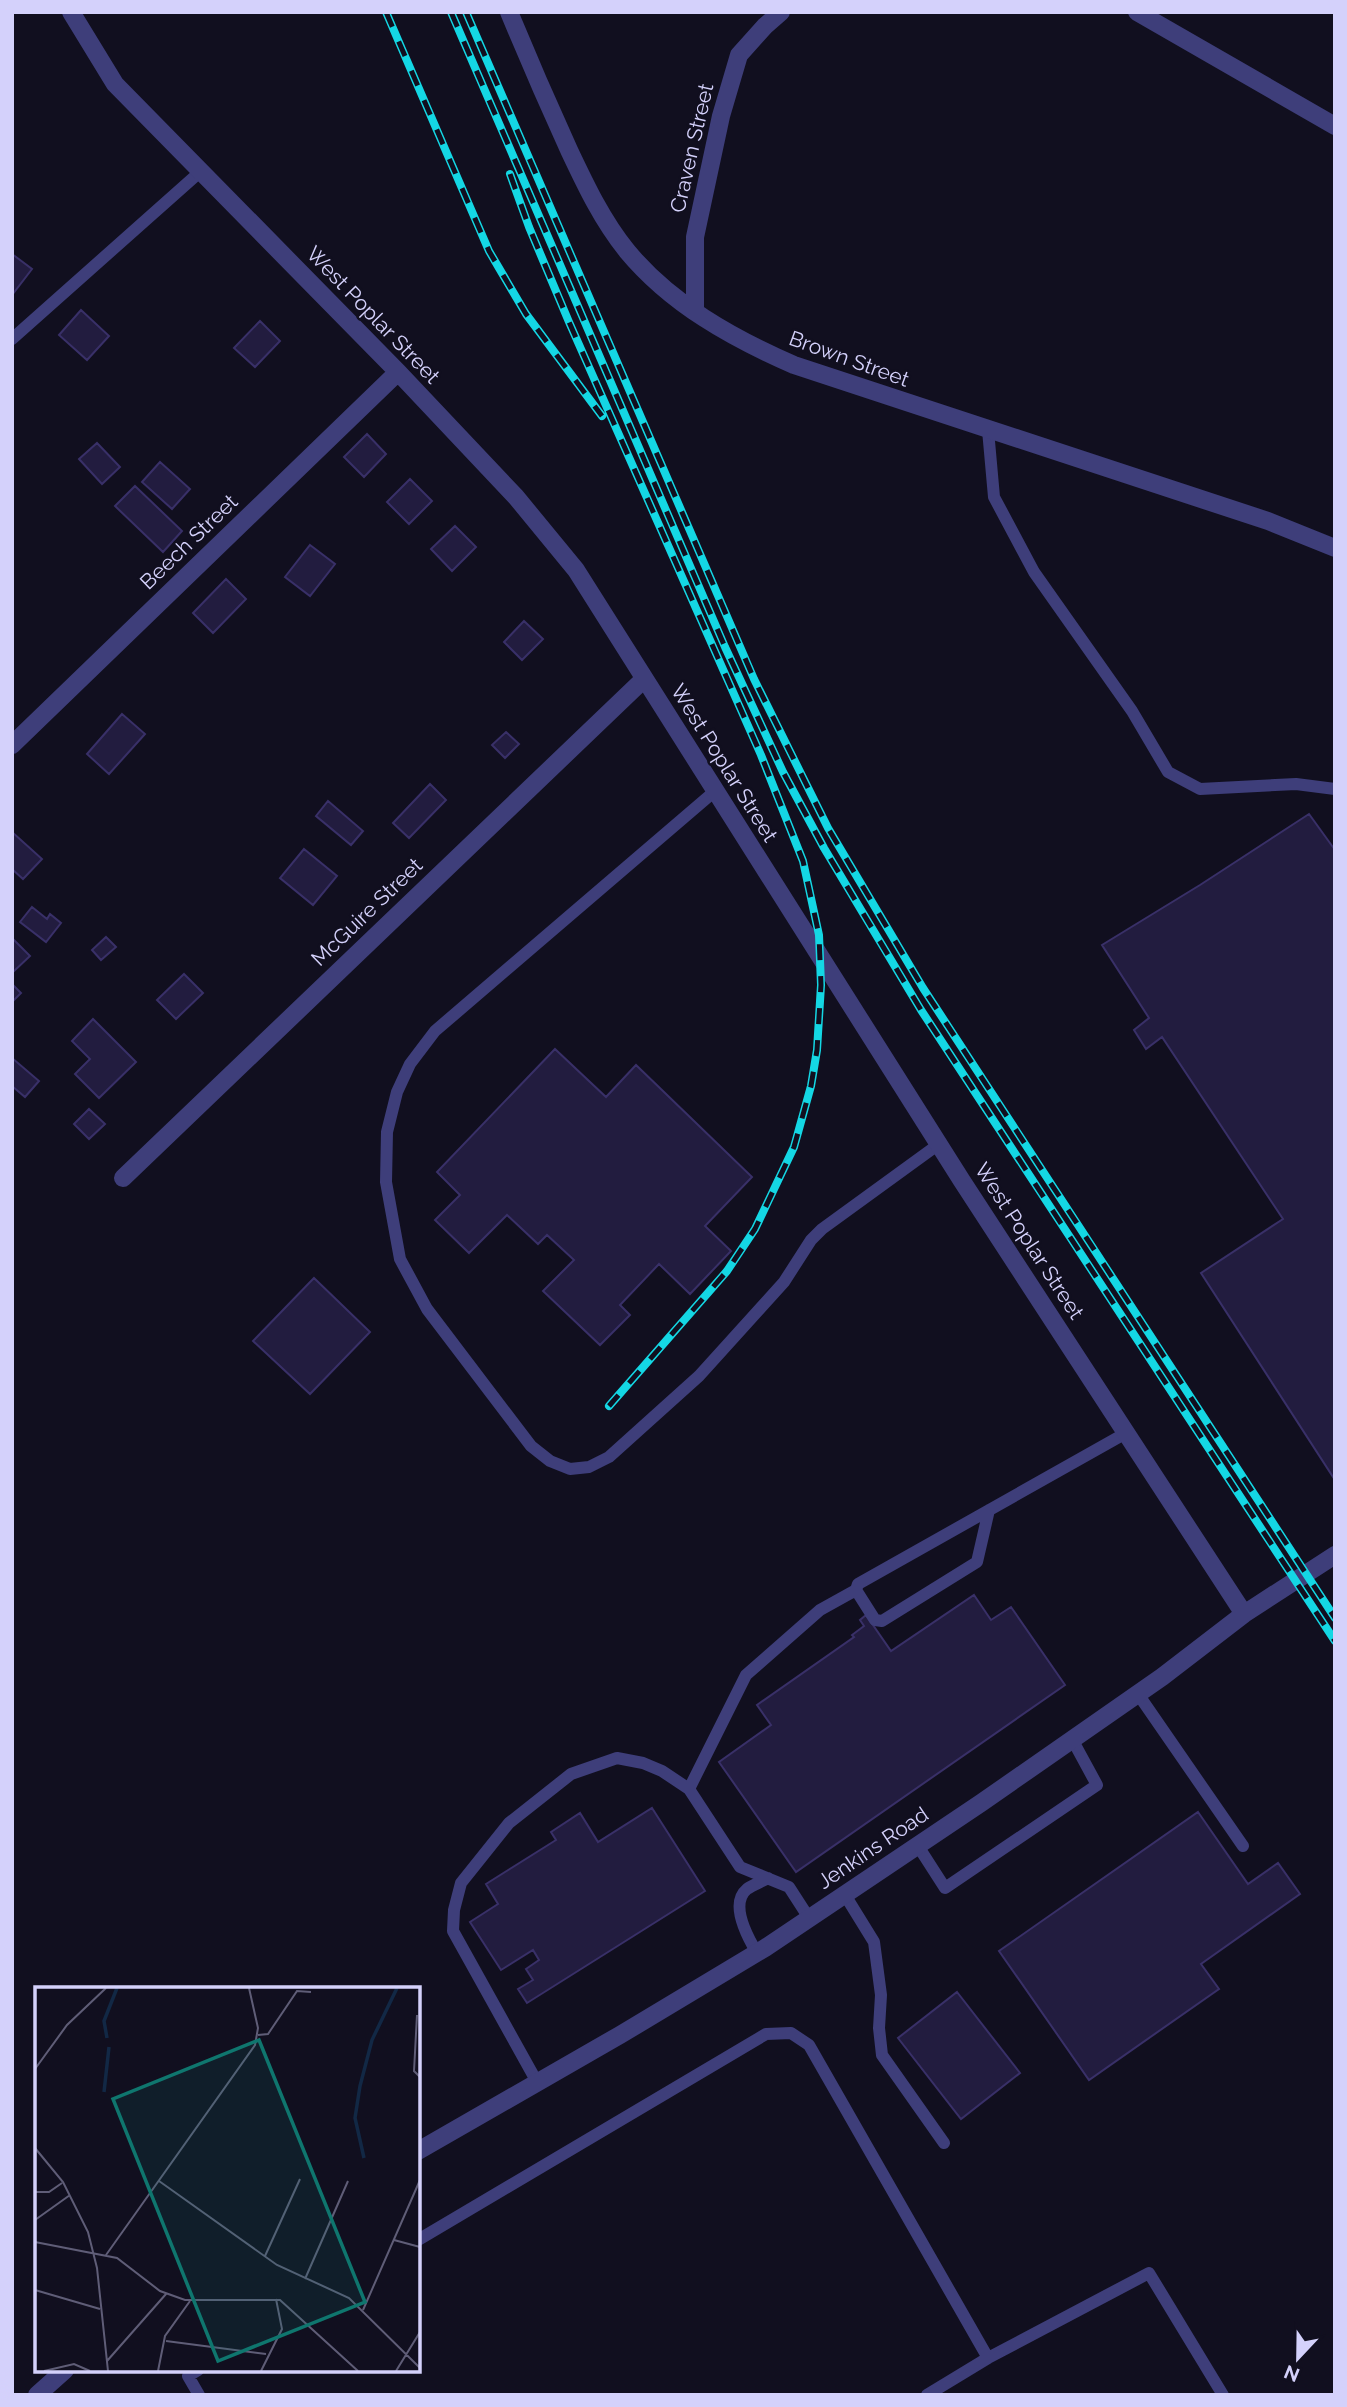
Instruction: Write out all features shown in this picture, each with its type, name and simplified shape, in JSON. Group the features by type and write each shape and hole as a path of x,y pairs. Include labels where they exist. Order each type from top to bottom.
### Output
{"street":[{"name":"West Poplar Street","path":"71,12 115,84 398,372 516,498 576,570 939,1144 1244,1614"},
{"name":"Brown Street","path":"509,12 595,207 628,252 662,287 695,312 746,344 794,365 1268,521 1335,548"},
{"name":"Craven Street","path":"695,312 695,237 721,116 739,55 781,12"},
{"path":"1137,12 1335,126"},
{"name":"Beech Street","path":"12,745 398,372"},
{"name":"McGuire Street","path":"123,1178 643,678"},
{"name":"Jenkins Road","path":"420,2150 757,1953 1073,1740 1244,1614 1335,1555"},
{"path":"37,2395 63,2372"}],"lane":[{"path":"12,339 201,171"},
{"path":"988,430 994,498 1034,572 1132,711 1168,772 1200,789 1296,784 1335,789"},
{"path":"715,791 435,1031 410,1064 397,1092 387,1132 386,1182 400,1259 427,1309 531,1446 550,1461 570,1469 589,1466 609,1457 699,1376 784,1282 821,1229 939,1144"},
{"path":"689,1789 746,1675 820,1610 856,1590 858,1584 1126,1433"},
{"path":"856,1590 875,1620 882,1621 977,1562 989,1510"},
{"path":"1138,1694 1243,1846"},
{"path":"918,1846 945,1888 1097,1785 1073,1740"},
{"path":"537,2082 453,1931 454,1910 461,1883 509,1823 571,1773 617,1758 643,1763 662,1771 689,1789 740,1867 789,1887 809,1918"},
{"path":"757,1953 743,1928 740,1902 745,1891 768,1878"},
{"path":"845,1895 874,1942 881,1995 879,2028 882,2055 944,2143"},
{"path":"420,2239 766,2034 791,2033 809,2045 988,2358"},
{"path":"927,2395 988,2358 1149,2273 1223,2395"},
{"path":"195,2372 188,2376 199,2395"}],"building":[{"path":"12,254 32,269 12,295"},
{"path":"81,310 109,336 87,360 59,335"},
{"path":"260,321 280,341 255,367 234,348"},
{"path":"367,434 386,454 364,477 344,457"},
{"path":"97,443 120,467 102,484 79,459"},
{"path":"160,462 190,489 172,509 142,482"},
{"path":"410,479 432,501 409,524 387,502"},
{"path":"135,486 182,531 163,552 115,506"},
{"path":"455,526 476,547 452,571 431,549"},
{"path":"310,545 335,564 310,596 285,577"},
{"path":"226,579 246,599 213,633 193,613"},
{"path":"524,621 543,639 522,660 504,642"},
{"path":"122,714 145,734 109,774 87,754"},
{"path":"506,732 519,744 505,758 492,745"},
{"path":"430,784 446,800 409,838 393,823"},
{"path":"328,801 363,831 351,845 316,816"},
{"path":"1309,814 1335,850 1335,1480 1201,1273 1283,1219 1162,1037 1146,1049 1134,1030 1149,1018 1102,945"},
{"path":"12,832 42,859 23,879 12,869"},
{"path":"304,849 337,876 313,905 280,878"},
{"path":"32,907 47,919 50,914 61,923 46,942 20,922"},
{"path":"106,937 116,947 101,960 92,950"},
{"path":"12,938 30,956 12,973"},
{"path":"184,974 203,993 176,1019 157,1000"},
{"path":"12,984 21,993 12,1002"},
{"path":"93,1019 136,1062 99,1098 75,1074 90,1059 72,1041"},
{"path":"555,1049 606,1097 636,1065 752,1177 705,1226 731,1251 690,1294 659,1264 620,1305 630,1315 600,1345 543,1291 574,1260 547,1235 538,1244 507,1215 469,1253 435,1220 460,1195 437,1172"},
{"path":"12,1058 39,1081 25,1097 12,1086"},
{"path":"89,1109 105,1124 89,1139 74,1124"},
{"path":"314,1278 370,1332 310,1394 253,1341"},
{"path":"974,1595 991,1620 1011,1607 1065,1685 796,1872 719,1762 771,1725 757,1705 854,1637 852,1635 864,1626 860,1620 866,1615 891,1651"},
{"path":"652,1808 705,1891 527,2003 518,1989 533,1980 526,1969 539,1960 533,1950 501,1970 470,1922 498,1904 486,1884 556,1840 551,1832 580,1813 598,1842"},
{"path":"1198,1812 1248,1884 1278,1863 1300,1894 1201,1964 1219,1989 1089,2080 999,1951"},
{"path":"957,1992 1020,2073 961,2119 898,2038"}],"railway":[{"path":"386,12 489,251 526,314 602,416"},
{"path":"451,12 725,647 783,772 824,848 921,1010 1335,1641"},
{"path":"466,12 754,679 828,828 923,988 1335,1618"},
{"path":"510,174 569,322 761,755 803,861 819,935 821,985 817,1050 811,1086 794,1147 755,1229 727,1271 609,1406"}]}
